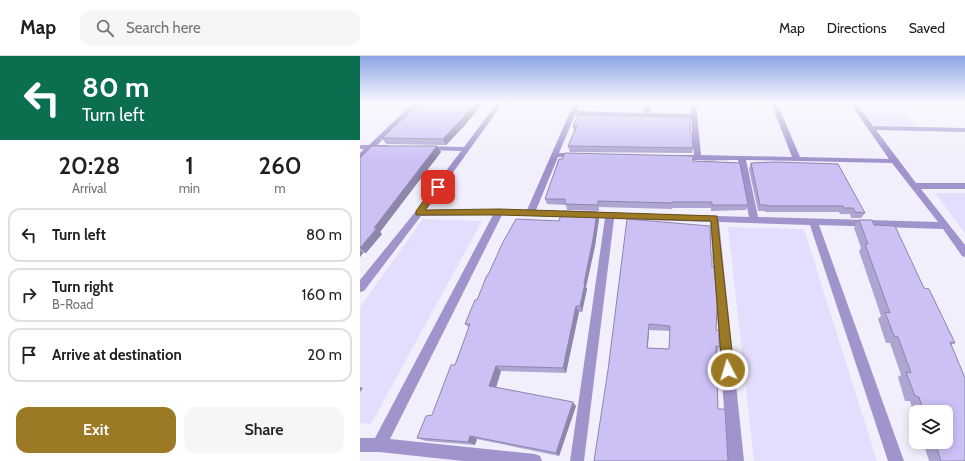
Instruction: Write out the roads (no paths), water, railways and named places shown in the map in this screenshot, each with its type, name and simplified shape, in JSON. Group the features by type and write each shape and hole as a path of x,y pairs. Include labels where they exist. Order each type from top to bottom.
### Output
{"street":[{"path":"360,157 397,122"},
{"path":"360,288 419,213 486,122"},
{"path":"530,213 568,122"},
{"path":"695,122 698,158"},
{"path":"782,122 797,160"},
{"path":"867,122 894,161 946,226 965,253"},
{"path":"871,128 965,130"},
{"path":"360,148 395,148"},
{"path":"419,148 467,149"},
{"path":"554,155 586,156"},
{"path":"674,157 894,161"},
{"path":"742,158 754,220"},
{"path":"914,186 965,186"},
{"path":"419,213 499,212 946,226"},
{"path":"379,445 499,212"},
{"path":"577,461 610,215"},
{"path":"714,218 736,461"},
{"path":"813,222 896,461"},
{"path":"360,445 379,445 536,461"}]}
